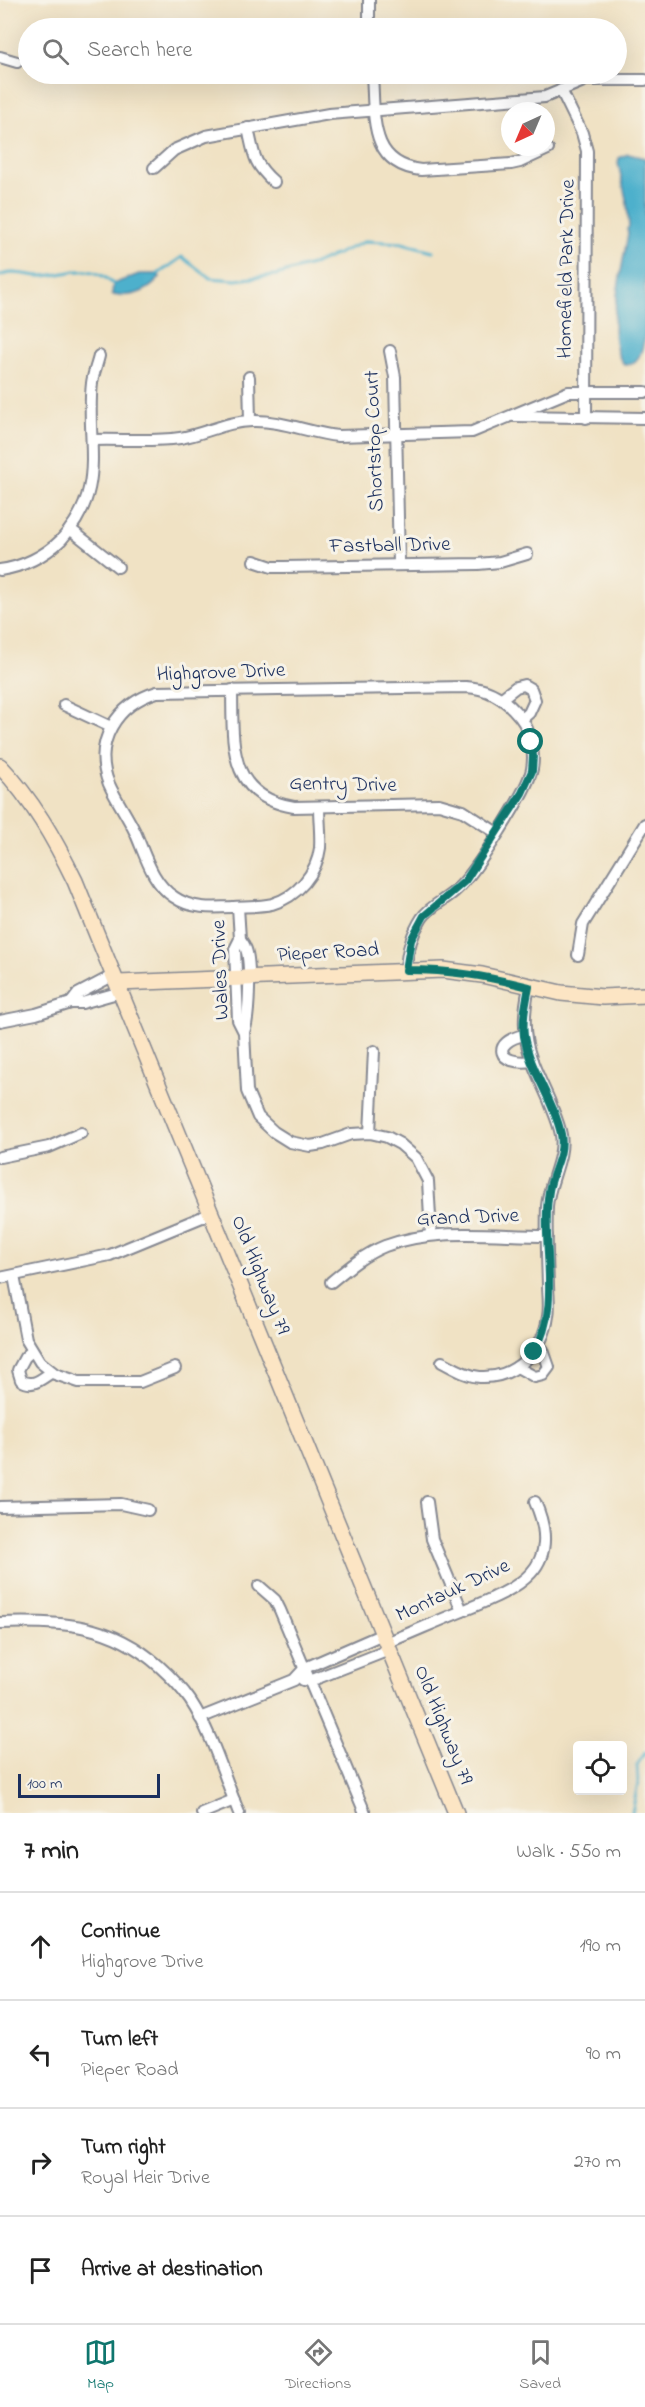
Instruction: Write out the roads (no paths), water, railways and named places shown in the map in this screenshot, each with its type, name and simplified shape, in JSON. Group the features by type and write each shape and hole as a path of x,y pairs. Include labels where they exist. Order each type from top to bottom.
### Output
{"street":[{"path":"369,0 369,18"},
{"path":"0,57 17,62"},
{"path":"627,80 645,80"},
{"path":"373,84 377,139 387,155 407,169 511,164 533,156"},
{"path":"154,168 174,150 190,141 206,136 329,114 532,99 544,97 576,84"},
{"name":"Homefield Park Drive","path":"561,90 582,133 587,151 586,418"},
{"path":"248,128 255,162 274,182"},
{"name":"Shortstop Court","path":"390,351 395,377 399,565"},
{"path":"0,570 34,559 56,544 70,529 88,494 92,478 92,390 99,356"},
{"path":"249,377 250,420"},
{"path":"93,440 177,438 250,420 279,423 319,434 338,436 472,432 568,392 645,392"},
{"path":"508,416 645,418"},
{"path":"70,529 118,567"},
{"name":"Fastball Drive","path":"254,561 272,567 399,565 500,562 527,554"},
{"path":"502,698 516,687 524,685 531,689 535,700 529,713 522,719"},
{"name":"Highgrove Drive","path":"319,807 320,848 312,871 296,892 272,904 198,907 175,898 160,884 124,809 109,784 104,764 104,750 111,727 121,713 135,701 157,692 466,687 478,688 502,698 522,719 531,742 532,771 522,793 465,881 424,916 411,940 406,970"},
{"name":"Gentry Drive","path":"232,690 233,745 238,769 258,794 278,804 319,807 438,804 463,811 497,833"},
{"path":"64,705 111,727"},
{"name":"Old Highway 79","path":"0,766 32,805 57,844 75,881 456,1813"},
{"path":"578,955 583,924 645,824"},
{"name":"Wales Drive","path":"238,907 240,939 235,949 242,978 238,1020 244,1032 247,1091 258,1117 274,1132 290,1142 310,1146 351,1134 370,1133 387,1137 400,1144 416,1158 428,1181 431,1235"},
{"name":"Pieper Road","path":"118,983 443,970 482,975 561,993 603,997 645,995"},
{"path":"71,1003 78,994 118,983"},
{"path":"0,1021 36,1014 71,1003 82,1003 118,983"},
{"path":"442,1362 463,1372 482,1377 509,1372 528,1359 538,1345 548,1316 548,1192 559,1162 561,1136 558,1121 532,1061 524,1035 525,1005 529,987"},
{"path":"524,1035 515,1036 505,1044 502,1050 503,1056 516,1063 532,1061"},
{"path":"370,1133 374,1051"},
{"path":"0,1157 49,1147 81,1133"},
{"path":"0,1278 110,1255 212,1213"},
{"name":"Grand Drive","path":"331,1282 352,1264 384,1246 431,1235 547,1236"},
{"path":"14,1276 26,1339 40,1362 52,1372 79,1382 140,1382 175,1368"},
{"path":"517,1367 535,1377 547,1371 549,1367 547,1359 538,1345"},
{"path":"32,1351 25,1357 18,1370 21,1380 31,1384 52,1372"},
{"path":"427,1502 432,1539 462,1611"},
{"name":"Montauk Drive","path":"386,1642 515,1588 529,1576 541,1557 546,1534 535,1502"},
{"path":"0,1507 121,1504 148,1510"},
{"path":"259,1586 275,1600 280,1610 365,1813"},
{"path":"0,1623 68,1623 114,1636 141,1652 172,1678 189,1698 200,1718 239,1813"},
{"path":"294,1680 304,1668 386,1642"},
{"path":"200,1718 294,1680 310,1681 386,1642"},
{"path":"202,1813 234,1800"}],"water":[{"path":"628,154 645,158 645,336 638,359 625,365 618,354 614,321 629,227 627,203 618,163 619,158"},
{"path":"139,274 158,274 160,277 150,287 138,293 112,295 113,284"}],"waterway":[{"path":"158,274 182,257 210,278 236,280 276,275 315,264 366,241 402,243 433,251"},
{"path":"0,276 15,273 42,276 87,271 104,277 113,284"},
{"path":"632,1813 638,1783 637,1765 645,1753"}]}
